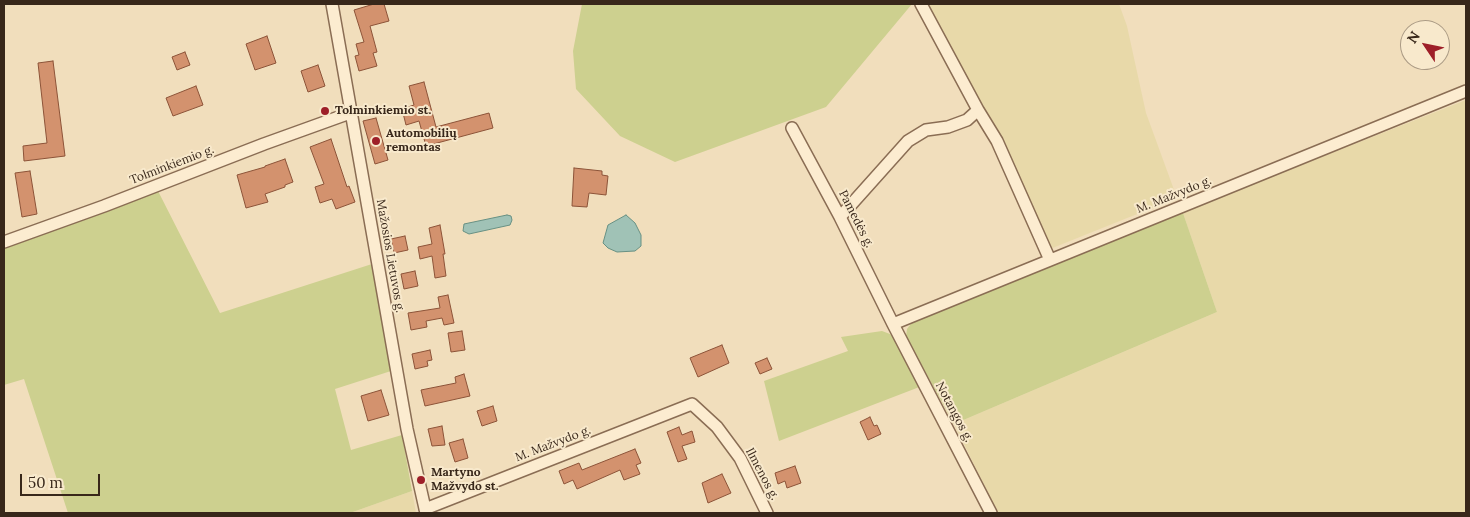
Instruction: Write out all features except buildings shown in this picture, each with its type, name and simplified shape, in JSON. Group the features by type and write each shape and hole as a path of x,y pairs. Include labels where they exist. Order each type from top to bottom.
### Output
{"street":[{"name":"Mažosios Lietuvos g.","path":"332,4 407,429 425,511"},
{"path":"921,4 978,110 997,141 1050,260"},
{"name":"M. Mažvydo g.","path":"892,324 1466,91"},
{"path":"840,217 908,141 926,130 948,127 967,120 978,110"},
{"name":"Tolminkiemio g.","path":"4,242 350,113"},
{"name":"Pamedės g.","path":"792,128 840,217 892,324"},
{"name":"Notangos g.","path":"892,324 991,513"},
{"name":"M. Mažvydo g.","path":"425,511 692,404"},
{"name":"Ilmenos g.","path":"692,404 717,427 740,458 767,513"}],"shaded area":[{"path":"925,4 1119,4 1127,26 1146,113 1177,198 1050,249"},
{"path":"1466,100 1466,513 998,513 954,424 1217,312 1183,213"},
{"path":"412,491 416,513 350,513"}],"green space":[{"path":"582,4 912,4 826,107 675,162 620,136 576,89 573,51"},
{"path":"158,191 220,313 372,264 391,371 335,389 351,450 402,435 412,491 350,513 68,513 24,379 4,385 4,248"},
{"path":"1183,213 1217,312 954,424 906,337 907,329 913,321"},
{"path":"882,331 890,334 896,340 922,386 779,441 764,381 848,351 841,337"}],"water":[{"path":"507,215 511,216 510,225 469,234 463,231 464,224"},
{"path":"626,215 635,223 641,235 641,246 635,251 617,252 608,248 603,243 608,225"}],"place":[{"name":"Tolminkiemio st.","path":"325,111"},
{"name":"Automobilių remontas","path":"376,141"},
{"name":"Martyno Mažvydo st.","path":"421,480"}]}
